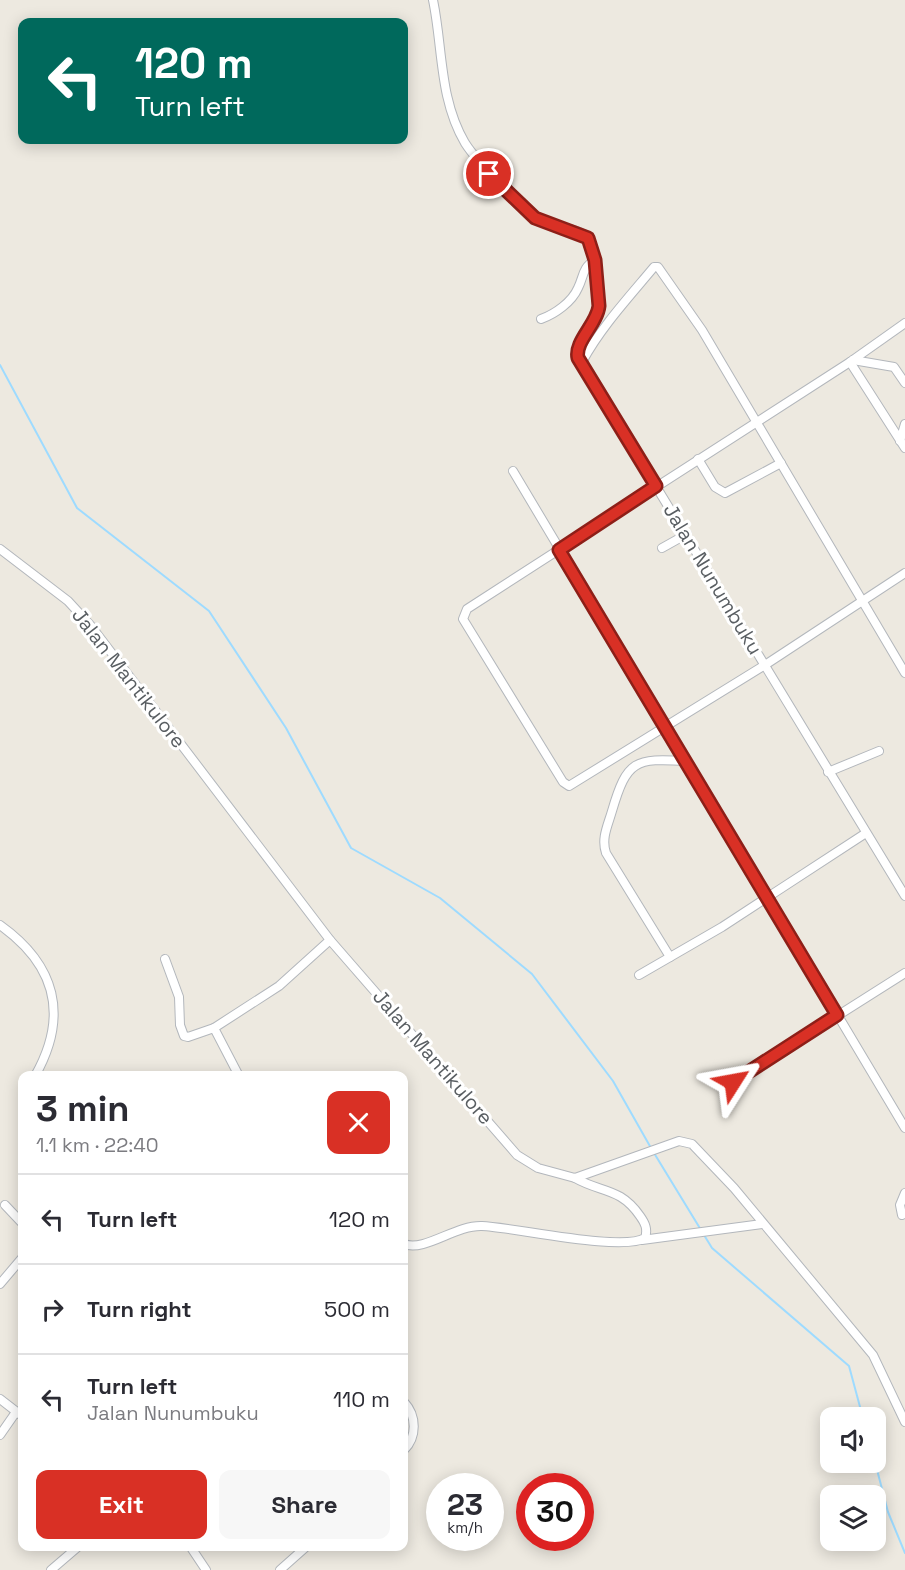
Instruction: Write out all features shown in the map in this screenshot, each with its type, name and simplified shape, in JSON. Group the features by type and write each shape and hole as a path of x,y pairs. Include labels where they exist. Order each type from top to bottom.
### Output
{"street":[{"path":"433,0 440,33 445,87 455,123 464,140 489,174 530,215 543,223 587,237 591,242 599,306 598,316 577,352 582,362"},
{"path":"541,319 573,296 584,267 595,260"},
{"path":"582,362 592,343 657,267 702,330 905,673"},
{"path":"905,323 851,361 463,613 466,626 567,786 765,665 905,573"},
{"path":"851,361 894,367 905,383"},
{"path":"851,361 905,448"},
{"name":"Jalan Nunumbuku","path":"582,362 905,896"},
{"path":"900,441 905,424"},
{"path":"698,459 716,487 725,493 781,463"},
{"path":"513,471 905,1128"},
{"path":"662,548 687,534"},
{"name":"Jalan Mantikulore","path":"0,549 68,601 91,626 330,940 518,1155 538,1168 575,1178 589,1186 616,1192 629,1201 647,1229 645,1238 641,1240"},
{"path":"828,772 879,751"},
{"path":"670,957 606,853 604,841 616,793 625,775 633,767 650,759 686,761"},
{"path":"639,975 767,898 866,833"},
{"path":"0,939 3,927"},
{"path":"3,927 35,960 47,981 53,998 55,1012 50,1046 38,1071"},
{"path":"165,959 179,997 180,1025 184,1036 214,1028 279,986 330,940"},
{"path":"733,1082 905,973"},
{"path":"214,1028 236,1071"},
{"path":"575,1178 679,1141 692,1144 734,1188 873,1355 901,1405 905,1422"},
{"path":"902,1215 900,1205 905,1193"},
{"path":"5,1205 18,1219"},
{"path":"408,1245 418,1247 457,1230 481,1226 561,1238 641,1240 762,1224"},
{"path":"0,1284 18,1262"},
{"path":"0,1399 18,1413"},
{"path":"408,1409 414,1434 413,1441 408,1446"},
{"path":"0,1435 18,1415"},
{"path":"51,1570 73,1551"},
{"path":"193,1551 206,1570"},
{"path":"280,1570 301,1551"}],"waterway":[{"path":"0,365 77,508 209,611 286,728 351,848 440,898 532,974 613,1081 651,1148"},
{"path":"654,1153 701,1230"},
{"path":"704,1235 712,1248 849,1366 860,1407"},
{"path":"878,1473 888,1512 905,1553"}],"route":[{"path":"489,174 530,215 543,223 584,234 591,242 600,296 598,316 577,352 578,358 656,486 559,550 837,1015 733,1082"}]}
